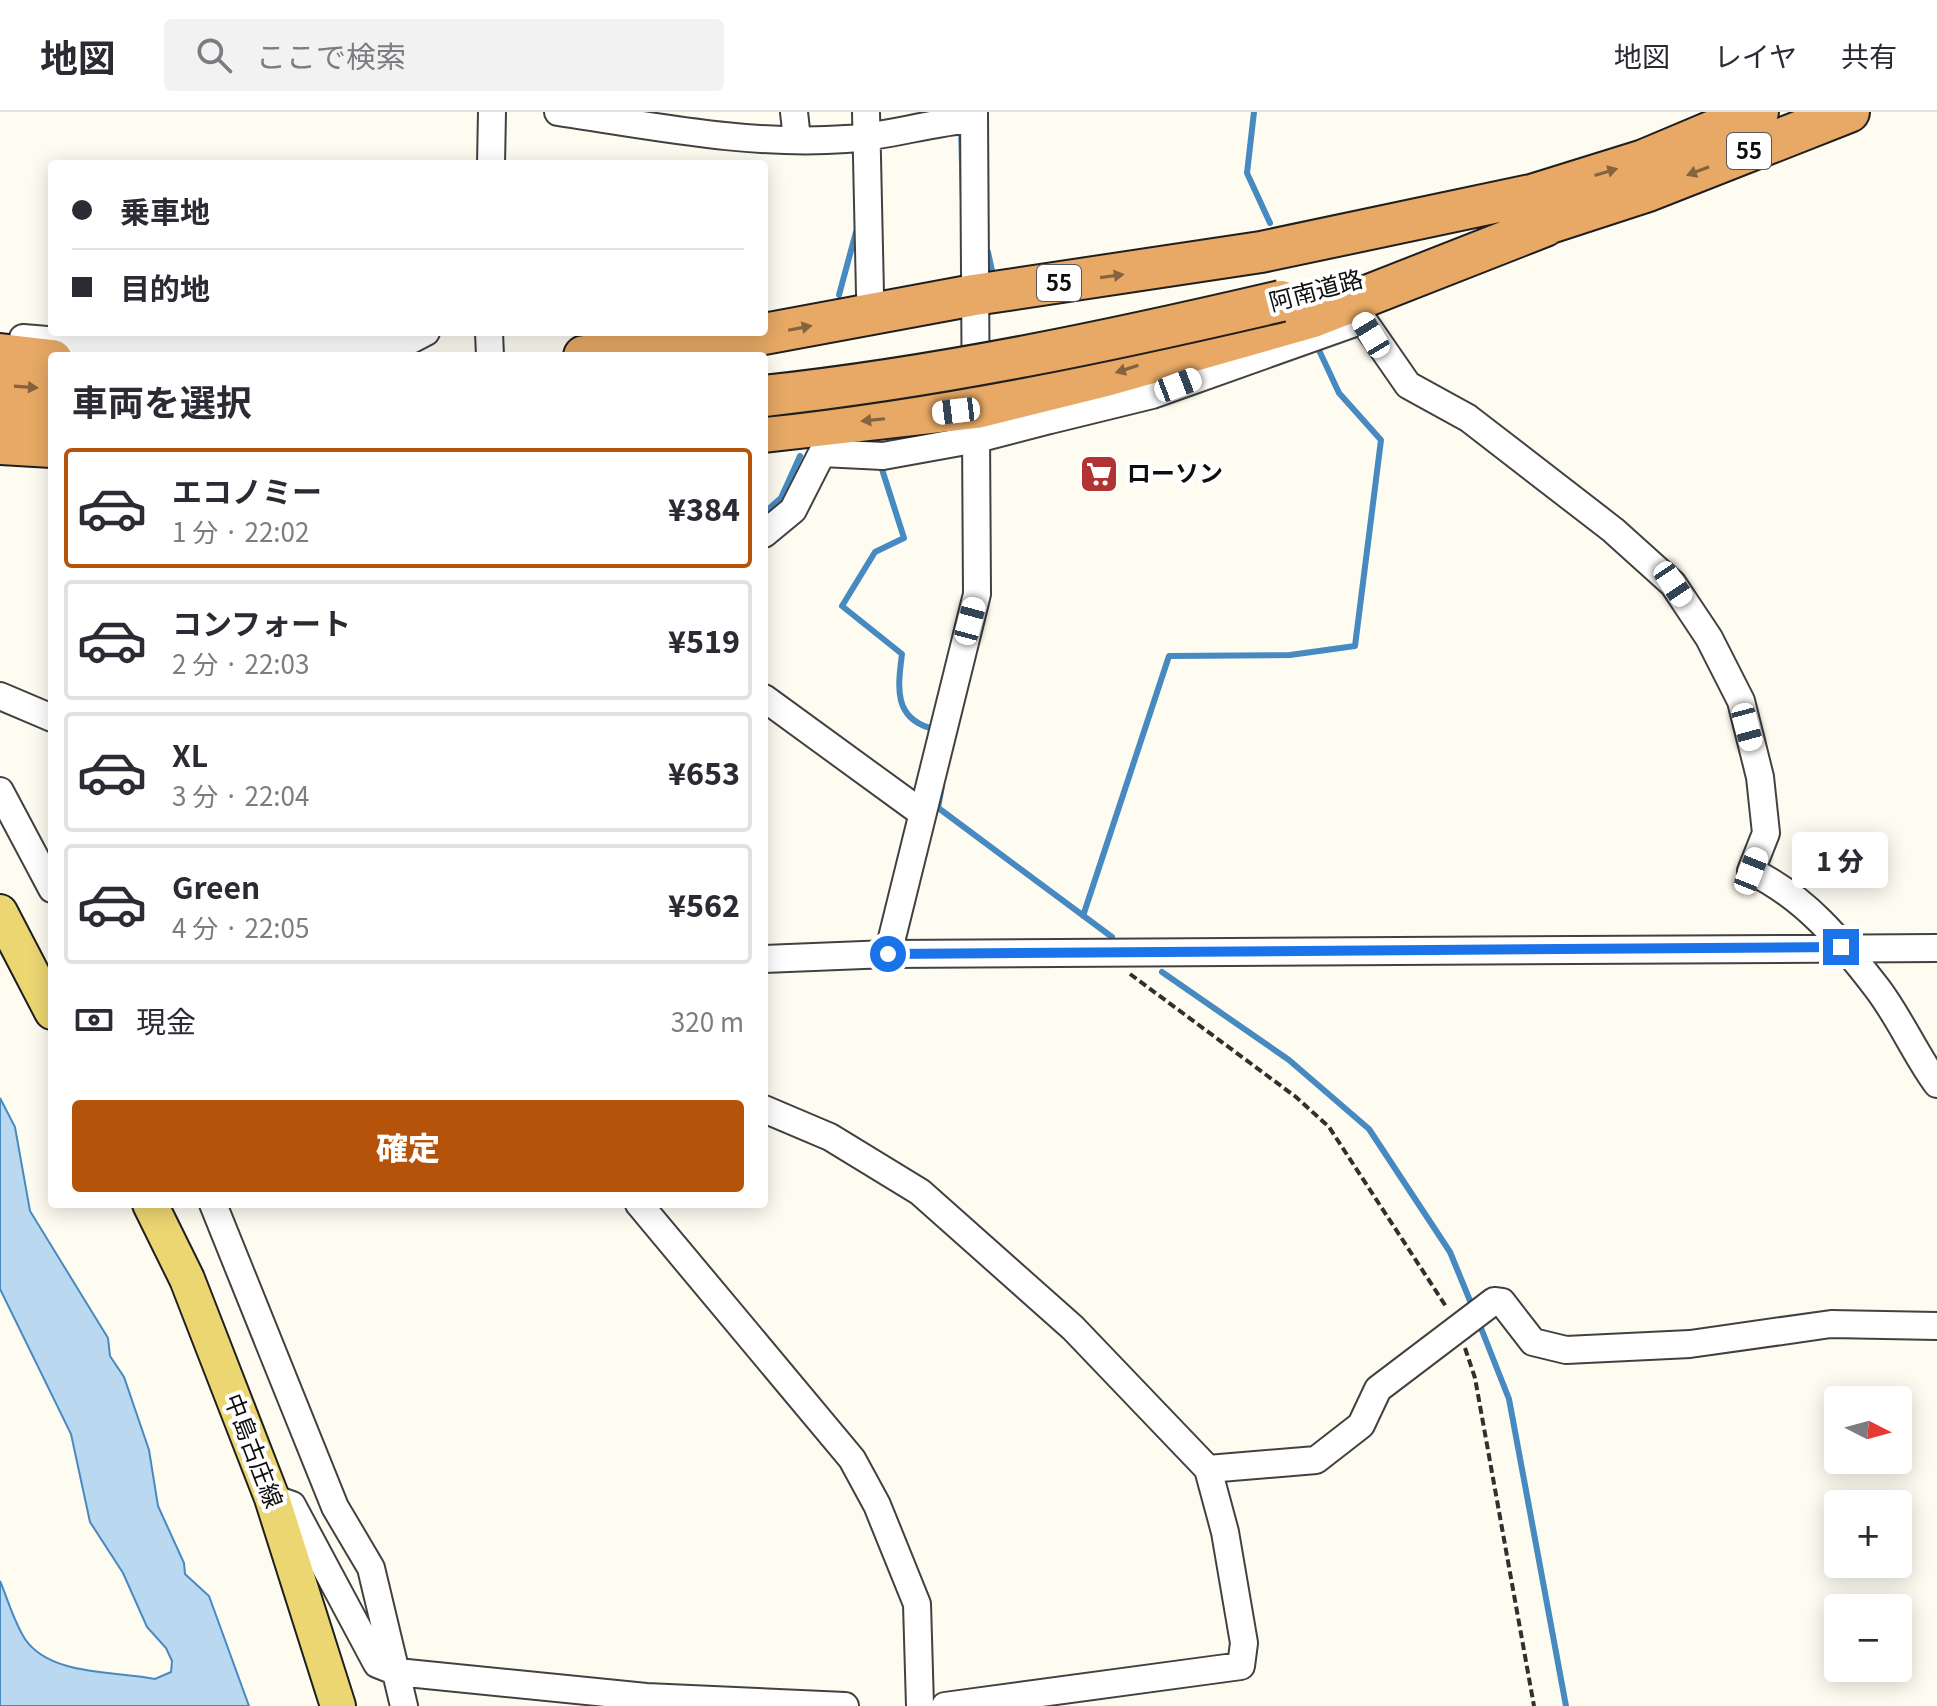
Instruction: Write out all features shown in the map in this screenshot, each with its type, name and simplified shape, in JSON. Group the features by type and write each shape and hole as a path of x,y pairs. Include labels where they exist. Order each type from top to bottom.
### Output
{"highway":[{"name":"阿南道路","path":"1538,210 1644,160 1758,112"},
{"name":"阿南道路","path":"768,395 927,374 1111,341 1538,210 1648,191 1849,112"},
{"name":"55","path":"768,333 974,295 1538,210"},
{"name":"55","path":"768,432 976,424 1045,406 1313,317 1538,210"},
{"name":"阿南道路","path":"768,370 926,349 1100,316 1276,288"},
{"name":"55","path":"619,352 754,336"},
{"path":"0,354 48,360"},
{"path":"0,385 48,389"},
{"path":"0,415 48,418"},
{"path":"0,444 48,447"}],"main road":[{"path":"0,912 48,1004"},
{"name":"中島古庄線","path":"152,1208 187,1279 272,1498 338,1706"}],"street":[{"path":"491,160 492,112"},
{"path":"558,112 649,119 730,137 797,139 967,118 974,295 977,594 888,954"},
{"path":"794,112 797,139"},
{"path":"859,132 870,294"},
{"path":"1045,406 1152,395 1363,320 1408,385 1468,418 1613,530 1673,584 1709,638 1741,701 1760,777 1766,833 1751,871 1784,888 1813,910 1878,989 1937,1084"},
{"path":"0,336 132,347 405,343 418,336"},
{"path":"768,531 793,510 822,453 876,457 976,424"},
{"path":"0,696 48,716"},
{"path":"768,701 924,804"},
{"path":"0,791 48,881"},
{"path":"768,959 888,954 1937,948"},
{"path":"768,1111 830,1137 920,1192 1073,1328 1208,1469 1225,1532 1244,1643 1241,1666 945,1706"},
{"path":"215,1208 335,1507 371,1568 404,1706"},
{"path":"642,1208 858,1471 877,1505 917,1604 920,1706"},
{"path":"1208,1469 1316,1460 1361,1425 1378,1389 1494,1301 1502,1302 1533,1342 1566,1350 1690,1344 1831,1324 1937,1326"},
{"path":"272,1498 292,1505 377,1664 397,1672 646,1697 845,1706"}],"path":[{"path":"1114,953 1126,972 1296,1097 1329,1127 1463,1322 1534,1706"}],"water":[{"path":"0,1098 15,1127 30,1211 108,1338 110,1356 124,1377 149,1450 158,1506 184,1563 185,1574 209,1596 249,1706 0,1706 0,1581 25,1639 50,1660 84,1670 155,1679 171,1672 172,1661 166,1648 147,1627 123,1573 90,1522 71,1434 0,1289"}],"waterway":[{"path":"1254,112 1247,173 1270,223"},
{"path":"961,128 963,200"},
{"path":"839,295 856,232"},
{"path":"988,252 994,280"},
{"path":"1083,916 1169,656 1290,655 1355,646 1381,440 1339,393 1318,348"},
{"path":"768,509 781,498 800,456"},
{"path":"880,463 904,538 875,552 842,606 902,654 899,689 904,708 918,723 930,728"},
{"path":"938,808 942,786"},
{"path":"933,804 1112,937"},
{"path":"1162,972 1289,1060 1369,1129 1450,1252 1473,1308"},
{"path":"1479,1323 1509,1399 1566,1706"}],"place":[{"name":"ローソン","path":"1099,474"}],"route":[{"path":"888,954 1841,947"}]}
